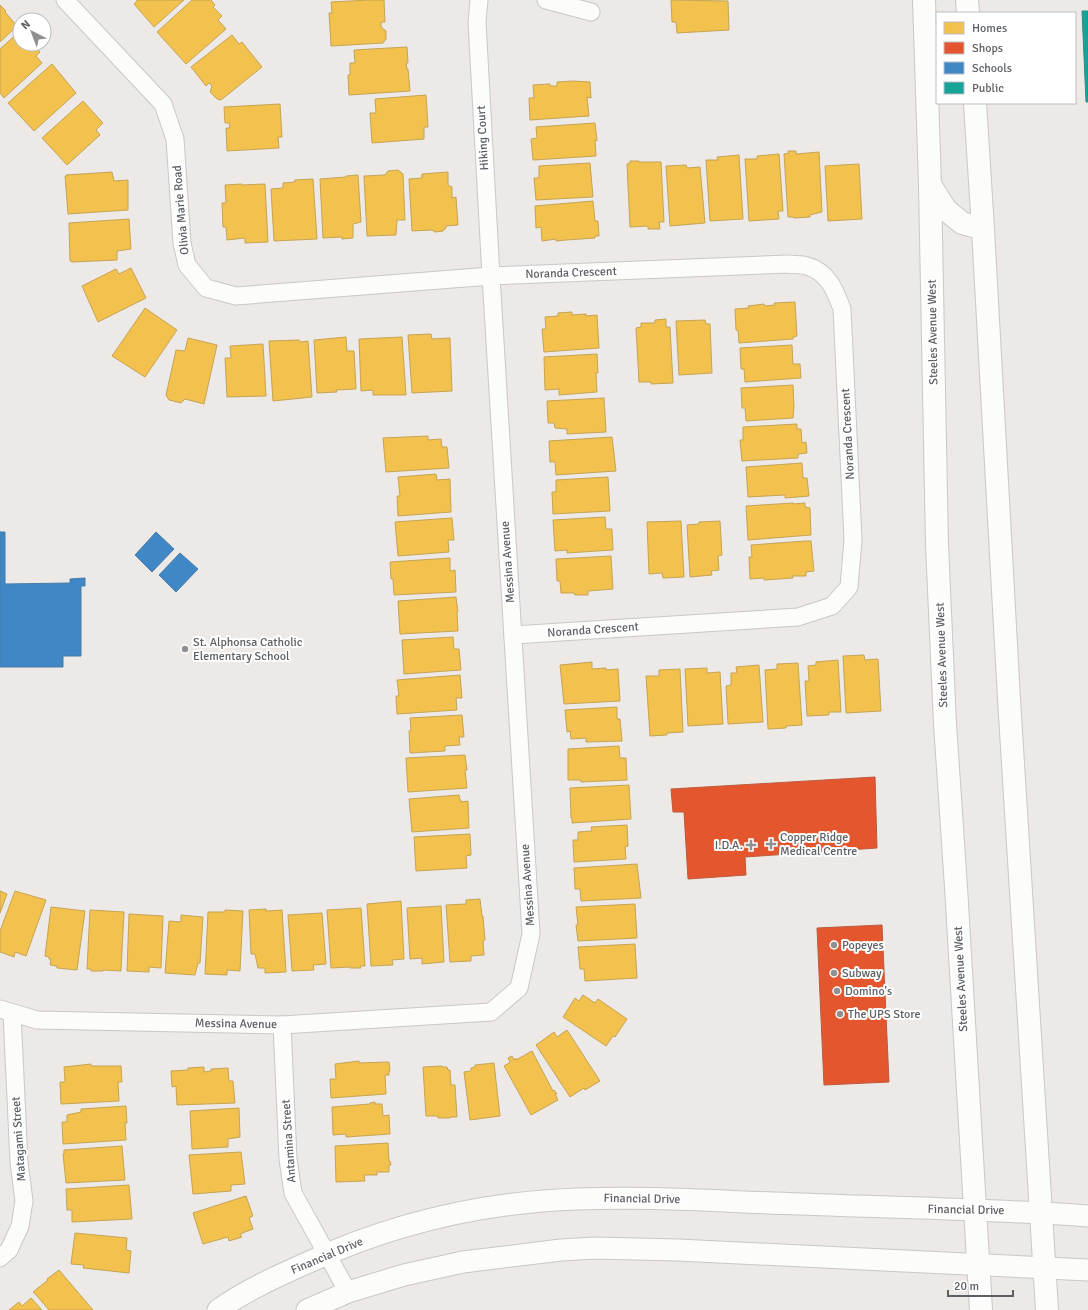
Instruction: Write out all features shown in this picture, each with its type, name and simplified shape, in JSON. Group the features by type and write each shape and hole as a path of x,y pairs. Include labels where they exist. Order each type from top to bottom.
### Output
{"main road":[{"name":"Steeles Avenue West","path":"924,0 930,185 937,545 945,724 981,1310"},
{"path":"967,0 968,12"},
{"path":"975,104 1009,699 1031,1032 1040,1212 1047,1310"},
{"path":"930,185 946,210 962,223 983,229"}],"street":[{"name":"Olivia Marie Road","path":"65,0 163,104 175,139 182,243 187,265 206,288 236,296 491,276"},
{"name":"Hiking Court","path":"479,0 477,22 491,276"},
{"path":"546,0 591,12"},
{"name":"Noranda Crescent","path":"491,276 788,264 807,266 823,273 834,289 842,309 853,540 849,587 832,606 798,617 513,635"},
{"name":"Messina Avenue","path":"6,1011 37,1020 282,1024 491,1012 519,988 531,934 491,276"},
{"name":"Matagami Street","path":"0,1258 9,1250 20,1226 24,1201 19,1162 6,1011"},
{"name":"Antamina Street","path":"282,1024 286,1080 288,1159 293,1193 348,1292"},
{"name":"Financial Drive","path":"218,1310 251,1289 327,1254 415,1222 477,1209 526,1202 629,1198 975,1209 1088,1216"},
{"path":"307,1310 348,1292 404,1275 463,1262 561,1250 595,1248 678,1250 978,1266 1088,1270"}],"building: Homes":[{"path":"137,0 184,0 154,27 134,4"},
{"path":"192,0 211,0 215,5 213,7 222,16 218,20 226,29 186,64 157,32"},
{"path":"384,0 385,22 381,22 381,27 386,31 386,39 383,43 331,46 329,13 332,13 331,2"},
{"path":"671,0 728,1 729,30 677,33 676,22 672,22"},
{"path":"0,5 12,20 12,31 0,42"},
{"path":"232,35 239,44 242,42 262,67 221,100 217,99 210,92 212,86 209,83 206,86 191,67"},
{"path":"12,38 12,52 40,52 36,56 42,63 4,98 0,93 0,49"},
{"path":"407,47 408,63 406,63 410,91 349,95 348,75 350,75 350,63 355,63 354,50"},
{"path":"52,64 76,93 34,131 8,103"},
{"path":"557,82 590,82 591,98 587,97 589,116 530,120 529,98 534,98 533,85 550,84 550,86 557,86"},
{"path":"426,95 428,127 424,127 424,139 372,143 370,113 376,113 375,99"},
{"path":"83,101 103,123 96,130 100,135 67,165 42,138"},
{"path":"280,104 282,137 278,137 279,148 227,151 226,128 230,128 229,123 225,123 224,107"},
{"path":"595,123 597,141 595,140 596,156 533,160 531,139 537,138 536,127"},
{"path":"788,151 796,151 796,154 819,152 822,212 810,215 810,217 788,217 784,154 789,153"},
{"path":"779,154 783,211 778,211 779,219 749,221 745,159 757,159 757,156"},
{"path":"739,155 743,219 710,221 706,160 718,160 717,157"},
{"path":"630,161 661,162 664,222 659,222 660,229 648,229 648,226 630,227 627,164 630,163"},
{"path":"590,163 593,197 536,200 534,178 539,178 539,166"},
{"path":"859,164 862,219 828,221 825,166"},
{"path":"686,165 687,168 700,167 705,223 670,226 666,166"},
{"path":"398,170 403,174 405,220 397,220 396,235 367,236 364,176 385,175 388,171"},
{"path":"112,172 114,181 128,180 128,210 68,214 66,175"},
{"path":"448,172 448,185 452,187 452,198 456,197 458,225 446,226 443,231 412,231 409,179 422,178 422,174"},
{"path":"358,175 361,222 353,224 353,238 323,238 320,179"},
{"path":"313,179 317,239 274,241 271,189 283,188 283,183 295,182 295,180"},
{"path":"265,184 268,242 245,243 245,238 227,240 226,227 223,227 222,203 226,203 225,185"},
{"path":"593,201 595,221 598,221 599,236 595,236 595,238 556,241 556,239 542,241 541,227 536,228 535,206"},
{"path":"129,219 131,249 117,251 117,260 70,261 69,223"},
{"path":"131,268 146,298 98,322 82,286 116,269 119,274"},
{"path":"795,302 797,336 793,337 793,339 739,343 738,330 736,330 735,309 749,308 748,306 764,304 765,306 775,305 774,303"},
{"path":"145,308 177,330 145,377 112,356"},
{"path":"572,312 572,315 597,315 599,348 544,352 542,329 546,329 545,317 558,316 558,313"},
{"path":"666,319 666,327 670,327 673,383 651,384 651,382 639,382 636,328 641,327 641,323 655,323 655,320"},
{"path":"705,320 706,324 710,324 712,373 679,375 676,321"},
{"path":"431,334 432,339 450,338 452,391 412,393 408,335"},
{"path":"346,337 347,351 354,351 356,389 317,393 314,340"},
{"path":"402,337 406,395 373,395 373,390 361,391 359,339"},
{"path":"188,338 217,345 204,404 185,399 181,403 169,400 166,395 176,350 185,351"},
{"path":"299,340 300,342 308,341 312,397 273,401 269,341"},
{"path":"263,344 266,396 227,397 225,358 231,358 230,346"},
{"path":"792,345 793,364 800,364 801,378 745,382 744,369 741,369 740,348"},
{"path":"597,354 597,392 559,395 559,389 545,390 544,357"},
{"path":"793,385 793,418 746,421 745,408 742,408 741,388"},
{"path":"604,398 606,432 567,434 567,429 555,428 554,423 548,423 547,401"},
{"path":"797,424 797,429 801,429 802,443 806,442 807,453 798,454 798,458 742,461 740,440 743,440 743,427"},
{"path":"428,436 428,440 441,439 442,447 447,447 449,468 386,472 383,438"},
{"path":"612,437 616,471 556,475 555,462 550,462 549,441"},
{"path":"802,463 803,478 807,478 809,496 785,498 785,495 748,497 746,467"},
{"path":"436,474 437,480 450,479 451,512 398,516 397,496 400,496 398,477"},
{"path":"608,477 610,511 553,514 552,492 556,492 556,480"},
{"path":"805,503 805,507 810,508 811,535 748,540 746,506"},
{"path":"605,517 606,529 612,529 613,550 567,553 567,550 555,551 553,520"},
{"path":"452,518 454,540 448,540 449,552 398,556 395,522"},
{"path":"681,521 684,577 663,578 662,573 649,574 647,522"},
{"path":"720,521 722,555 718,556 719,570 711,571 712,575 690,577 687,525 699,524 699,522"},
{"path":"811,541 814,571 806,572 806,576 792,576 793,578 764,580 764,578 750,579 749,557 752,557 751,545"},
{"path":"611,556 613,589 588,591 588,595 561,593 560,581 557,581 556,559"},
{"path":"450,558 450,571 455,570 456,592 394,595 390,562"},
{"path":"456,597 458,631 400,634 398,601"},
{"path":"453,637 454,649 459,649 461,670 404,674 402,640"},
{"path":"864,655 865,660 878,659 881,711 846,713 843,656"},
{"path":"838,660 841,712 829,712 829,715 807,716 805,681 809,681 808,666 816,665 816,662"},
{"path":"592,662 592,669 618,669 620,701 564,704 560,665"},
{"path":"798,663 802,725 768,729 765,670 777,669 777,664"},
{"path":"759,665 763,722 728,724 726,686 731,685 731,673 737,673 736,667"},
{"path":"707,668 707,673 720,672 723,724 688,726 685,669"},
{"path":"680,669 683,732 650,736 646,676 659,676 659,670"},
{"path":"460,675 462,698 456,698 457,710 397,714 396,696 399,696 397,680"},
{"path":"617,707 617,719 620,719 622,741 586,742 586,738 571,739 570,731 567,732 565,710"},
{"path":"462,715 464,737 459,737 460,745 445,746 445,751 410,753 410,718"},
{"path":"619,746 620,758 626,758 627,780 581,782 581,780 568,780 568,749"},
{"path":"465,755 467,788 408,792 406,758"},
{"path":"629,785 631,819 572,823 570,788"},
{"path":"459,795 461,802 468,801 469,828 412,832 409,799"},
{"path":"627,825 628,846 625,847 626,859 574,862 573,840 578,840 578,832 592,831 591,827"},
{"path":"470,834 471,855 466,856 467,868 416,871 414,837"},
{"path":"637,864 641,898 581,901 580,889 575,889 574,868"},
{"path":"0,891 7,894 0,913"},
{"path":"15,891 46,900 26,956 15,952 14,957 0,952 0,931"},
{"path":"480,899 485,940 483,941 484,955 471,956 471,961 450,962 446,905 466,904 466,900"},
{"path":"401,901 404,959 392,960 393,965 371,966 367,904"},
{"path":"635,904 637,938 578,941 576,907"},
{"path":"441,906 444,962 422,964 422,958 410,959 407,908"},
{"path":"51,907 85,911 77,970 57,968 57,966 50,965 51,959 45,956"},
{"path":"361,908 365,966 360,966 361,968 331,968 327,910"},
{"path":"266,909 266,911 282,910 286,972 265,973 265,968 258,968 255,954 251,954 249,910"},
{"path":"90,910 124,912 121,971 91,971 91,969 87,969"},
{"path":"225,910 243,911 240,971 227,970 227,975 205,974 208,912 225,912"},
{"path":"322,913 326,964 313,965 314,970 292,971 288,915"},
{"path":"129,914 163,916 161,968 149,967 149,972 127,971"},
{"path":"181,915 203,917 200,963 198,963 195,975 165,973 169,921 181,922"},
{"path":"635,944 637,978 585,981 584,969 580,969 578,947"},
{"path":"583,995 595,1003 598,999 627,1019 615,1037 613,1036 606,1046 563,1017 575,998 579,1001"},
{"path":"567,1030 600,1081 585,1090 584,1088 570,1097 536,1045 554,1032 557,1037"},
{"path":"532,1051 553,1091 554,1090 557,1094 555,1094 558,1100 531,1115 504,1066 510,1062 508,1058 512,1056 514,1060 516,1058 516,1060"},
{"path":"359,1061 359,1063 389,1062 389,1075 385,1075 386,1094 331,1098 330,1079 336,1079 335,1064"},
{"path":"494,1063 500,1116 470,1120 464,1072 471,1071 471,1068 475,1067 475,1065"},
{"path":"91,1064 91,1066 121,1066 122,1082 118,1082 119,1101 61,1104 60,1082 65,1082 64,1067"},
{"path":"204,1067 204,1072 211,1071 211,1069 228,1068 229,1081 233,1081 235,1103 177,1105 176,1086 172,1087 171,1071"},
{"path":"423,1067 447,1067 448,1070 450,1070 451,1085 455,1085 457,1117 438,1118 438,1116 426,1116"},
{"path":"375,1102 375,1104 382,1104 383,1116 389,1115 390,1134 346,1137 346,1134 333,1135 332,1107 370,1104"},
{"path":"126,1106 126,1140 63,1144 62,1122 67,1122 67,1115 81,1112 81,1109"},
{"path":"239,1108 240,1137 228,1139 228,1147 192,1149 190,1111"},
{"path":"388,1143 389,1161 391,1165 389,1165 389,1172 377,1172 377,1175 364,1175 365,1181 336,1182 335,1146"},
{"path":"122,1146 125,1180 66,1183 63,1154 64,1150"},
{"path":"241,1152 245,1184 231,1185 231,1191 193,1194 189,1155"},
{"path":"129,1185 132,1219 72,1222 72,1210 67,1210 66,1189"},
{"path":"246,1196 253,1216 249,1218 253,1229 240,1234 242,1237 229,1241 228,1237 203,1244 193,1213"},
{"path":"75,1233 127,1238 126,1250 131,1251 129,1273 83,1268 84,1265 71,1264"},
{"path":"59,1270 93,1310 49,1310 33,1292"},
{"path":"31,1298 42,1310 9,1310 19,1302 22,1306"}],"building: Shops":[{"path":"875,777 877,848 745,857 746,875 688,879 684,812 673,812 671,789"},
{"path":"882,925 889,1082 824,1085 817,928"}],"building: Schools":[{"path":"0,532 5,532 5,584 70,583 70,579 85,578 85,586 81,586 81,656 63,656 63,667 0,667"},
{"path":"156,532 174,549 152,572 135,555"},
{"path":"180,553 198,569 176,592 159,575"}],"building: Public":[{"path":"1082,11 1088,11 1088,102 1086,102"}],"place":[{"name":"St. Alphonsa Catholic Elementary School","path":"185,649"},
{"name":"Copper Ridge Medical Centre","path":"771,844"},
{"name":"I.D.A.","path":"751,845"},
{"name":"Popeyes","path":"834,945"},
{"name":"Subway","path":"834,973"},
{"name":"Domino's","path":"837,991"},
{"name":"The UPS Store","path":"840,1014"}]}
